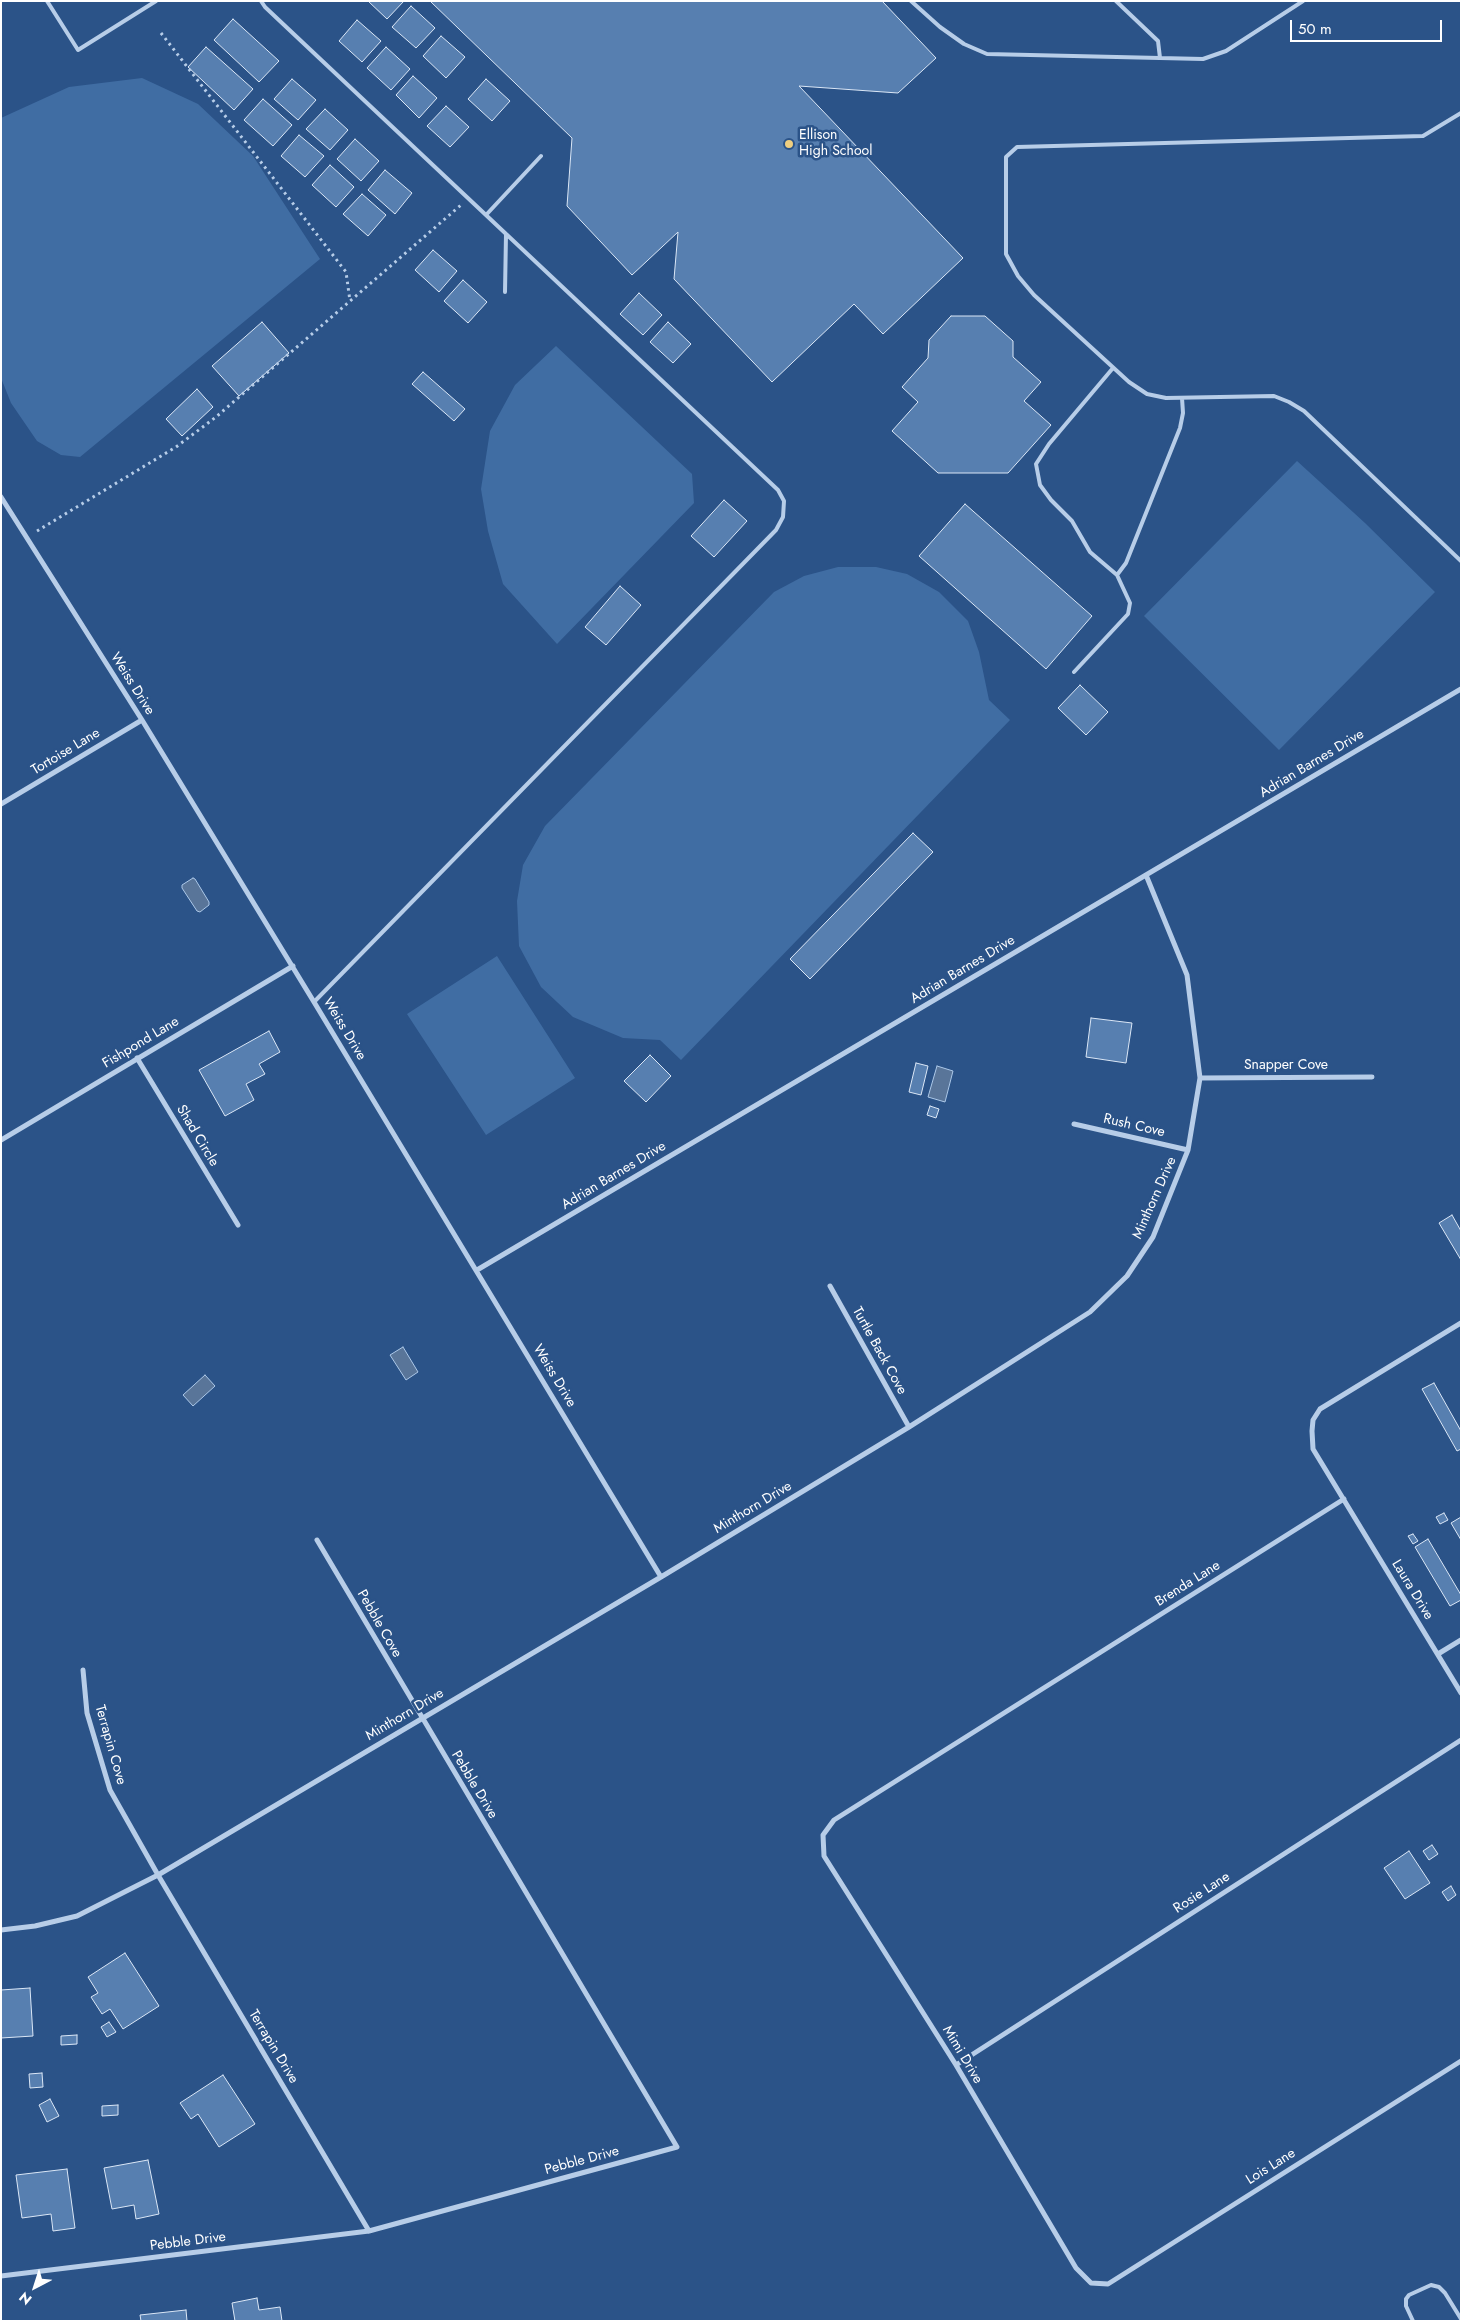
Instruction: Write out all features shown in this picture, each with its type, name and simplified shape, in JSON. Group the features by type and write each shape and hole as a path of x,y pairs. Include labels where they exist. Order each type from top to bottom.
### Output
{"street":[{"name":"Weiss Drive","path":"1,497 142,720 293,966 661,1577"},
{"name":"Adrian Barnes Drive","path":"477,1270 1461,690"},
{"name":"Tortoise Lane","path":"1,804 142,720"},
{"name":"Minthorn Drive","path":"1,1930 35,1926 77,1916 158,1875 661,1577 909,1427 1090,1312 1126,1276 1153,1237 1188,1150 1200,1078 1187,975 1146,875"},
{"name":"Fishpond Lane","path":"1,1140 293,966"},
{"name":"Shad Circle","path":"137,1058 238,1225"},
{"name":"Snapper Cove","path":"1200,1078 1372,1077"},
{"name":"Rush Cove","path":"1074,1124 1188,1150"},
{"name":"Turtle Back Cove","path":"830,1286 909,1427"},
{"path":"1344,1499 1313,1449 1312,1431 1320,1410 1461,1322"},
{"name":"Laura Drive","path":"1344,1499 1461,1693"},
{"name":"Brenda Lane","path":"823,1835 834,1820 1344,1499"},
{"name":"Pebble Cove","path":"317,1540 421,1718"},
{"path":"1438,1654 1461,1640"},
{"name":"Terrapin Cove","path":"83,1670 87,1713 110,1790 158,1875"},
{"name":"Pebble Drive","path":"1,2276 369,2231 677,2147 421,1718"},
{"name":"Rosie Lane","path":"956,2065 1461,1740"},
{"name":"Mimi Drive","path":"823,1835 824,1856 956,2065 1076,2268 1091,2283"},
{"name":"Terrapin Drive","path":"158,1875 369,2231"},
{"name":"Lois Lane","path":"1091,2283 1108,2284 1461,2061"}],"lane":[{"path":"47,1 78,50 156,1"},
{"path":"261,1 265,7 778,490 784,501 783,517 776,530 314,1002"},
{"path":"911,1 964,44 987,54 1203,59 1226,51 1303,1"},
{"path":"1116,1 1158,40 1160,58"},
{"path":"1461,113 1423,136 1120,146 1016,146 1006,157 1006,254 1018,276 1034,295 1113,368 1147,394 1166,398 1274,396 1289,402 1304,411 1461,561"},
{"path":"486,215 541,156"},
{"path":"505,292 506,234"},
{"path":"1074,672 1128,614 1130,603 1117,575 1090,552 1072,521 1051,500 1040,485 1036,464 1049,444 1113,368"},
{"path":"1117,575 1126,563 1180,428 1183,412 1182,398"},
{"path":"1413,2321 1406,2306 1406,2299 1409,2295 1431,2285 1438,2287 1445,2293 1461,2319"}],"path":[{"path":"161,33 346,272 350,302"},
{"path":"26,537 176,447 216,417 468,198"}],"shaded area":[{"path":"142,78 198,104 253,156 320,259 80,457 61,455 37,441 11,403 1,378 1,118 69,87"},
{"path":"556,346 692,474 694,503 557,644 503,584 488,531 481,489 490,431 515,385"},
{"path":"1297,461 1365,523 1435,592 1279,750 1144,616"},
{"path":"838,567 876,567 907,574 939,592 968,621 979,652 989,700 1010,720 681,1060 660,1040 623,1038 573,1017 541,987 519,946 517,901 523,865 545,826 774,592 804,576"},
{"path":"193,878 209,902 209,905 200,912 197,911 182,888 182,885"},
{"path":"497,956 575,1078 486,1135 407,1014"},
{"path":"937,1066 953,1071 945,1102 928,1097"},
{"path":"403,1347 418,1372 406,1380 390,1355"},
{"path":"205,1375 215,1386 193,1406 183,1395"}],"building":[{"path":"368,1 404,1 387,19"},
{"path":"430,1 882,1 936,58 898,93 799,86 963,258 883,334 854,304 772,382 674,279 678,232 632,275 567,206 572,138"},
{"path":"411,6 435,28 416,48 392,27"},
{"path":"233,19 279,61 259,82 214,40"},
{"path":"357,20 381,41 362,62 339,41"},
{"path":"441,36 465,57 446,78 423,56"},
{"path":"206,47 253,89 234,110 188,67"},
{"path":"386,47 410,69 391,90 367,68"},
{"path":"413,76 437,98 419,118 396,95"},
{"path":"292,79 316,100 298,120 274,99"},
{"path":"486,79 510,101 492,121 468,99"},
{"path":"263,99 292,125 273,146 244,120"},
{"path":"446,106 469,127 450,147 427,126"},
{"path":"325,109 348,130 330,150 306,129"},
{"path":"299,135 324,156 305,177 281,156"},
{"path":"355,139 379,161 361,181 337,159"},
{"path":"330,165 354,187 336,207 312,185"},
{"path":"385,170 412,193 395,214 368,190"},
{"path":"362,194 386,215 368,236 343,214"},
{"path":"433,250 457,271 439,292 415,270"},
{"path":"463,280 487,302 468,323 444,301"},
{"path":"639,293 662,315 643,335 620,314"},
{"path":"951,316 985,316 1013,341 1013,357 1041,382 1024,401 1051,425 1008,473 938,473 892,431 918,402 902,387 928,358 929,340"},
{"path":"262,322 289,353 239,396 212,366"},
{"path":"668,322 691,344 673,363 650,342"},
{"path":"423,372 465,409 454,421 412,384"},
{"path":"197,389 213,407 182,436 166,419"},
{"path":"724,500 747,521 714,557 691,536"},
{"path":"965,504 1092,616 1046,669 919,556"},
{"path":"620,586 641,605 606,645 585,627"},
{"path":"1080,685 1108,712 1086,735 1058,708"},
{"path":"913,833 933,852 810,979 790,959"},
{"path":"1091,1018 1132,1023 1126,1063 1086,1057"},
{"path":"269,1031 280,1052 259,1064 265,1074 246,1084 254,1100 225,1116 199,1070"},
{"path":"650,1055 671,1076 646,1102 624,1081"},
{"path":"916,1063 928,1066 921,1095 909,1092"},
{"path":"930,1106 939,1109 936,1118 927,1115"},
{"path":"1452,1215 1461,1231 1461,1260 1439,1223"},
{"path":"1434,1383 1461,1431 1461,1449 1457,1451 1422,1389"},
{"path":"1444,1513 1448,1520 1440,1524 1436,1517"},
{"path":"1461,1517 1461,1540 1451,1523"},
{"path":"1413,1534 1418,1541 1413,1544 1408,1536"},
{"path":"1428,1539 1461,1595 1461,1600 1450,1606 1415,1547"},
{"path":"1432,1845 1438,1854 1429,1860 1423,1851"},
{"path":"1409,1851 1430,1883 1405,1899 1384,1868"},
{"path":"1451,1886 1456,1895 1448,1901 1442,1892"},
{"path":"125,1953 159,2006 123,2029 110,2009 102,2014 91,1997 98,1993 88,1977"},
{"path":"30,1988 33,2036 1,2038 1,1990"},
{"path":"109,2022 116,2032 107,2037 101,2027"},
{"path":"77,2035 77,2044 61,2045 61,2036"},
{"path":"42,2073 43,2087 30,2088 29,2074"},
{"path":"223,2075 255,2124 219,2147 198,2114 191,2119 180,2103"},
{"path":"50,2099 59,2116 47,2122 39,2105"},
{"path":"118,2105 118,2115 102,2116 102,2106"},
{"path":"148,2160 159,2214 136,2219 134,2205 112,2209 104,2168"},
{"path":"67,2169 75,2228 53,2231 51,2214 22,2218 16,2175"},
{"path":"257,2298 259,2310 280,2307 282,2321 235,2321 232,2303"},
{"path":"186,2310 187,2321 141,2321 140,2315"}],"place":[{"name":"Ellison High School","path":"789,144"}]}
